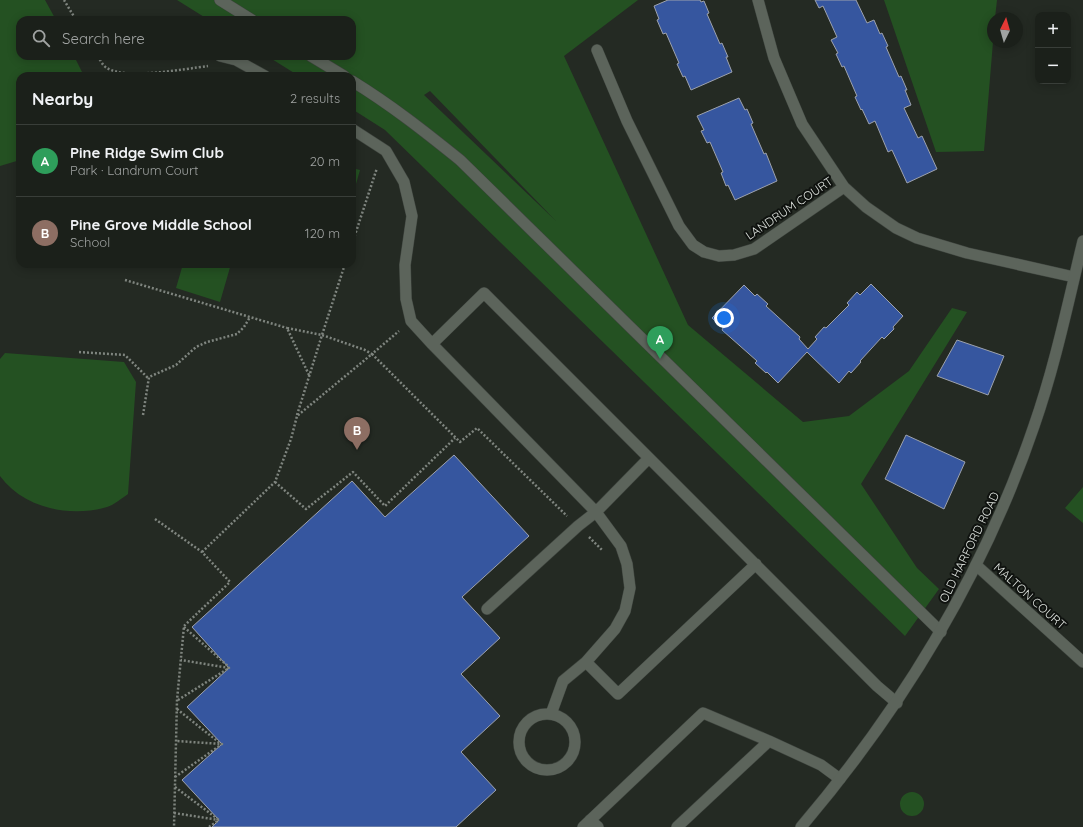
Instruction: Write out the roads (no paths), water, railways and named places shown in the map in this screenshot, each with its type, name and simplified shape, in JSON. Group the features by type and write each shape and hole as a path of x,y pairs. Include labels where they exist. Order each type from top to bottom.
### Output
{"street":[{"path":"220,0 246,16"},
{"path":"758,0 774,58 802,124 844,186"},
{"name":"LANDRUM COURT","path":"597,50 627,121 679,226 693,245 704,252 719,256 734,255 754,249 844,186 866,207 896,228 917,238 967,253 1074,277"},
{"path":"236,60 258,72"},
{"path":"318,60 337,72"},
{"path":"356,84 419,126 460,160 940,632"},
{"path":"356,132 386,151 404,182 412,216 405,265 406,299 411,320 432,344 596,512 621,546 627,564 630,588 624,611 615,629 586,662 563,681 551,714"},
{"name":"OLD HARFORD ROAD","path":"801,827 840,779 897,703 940,632 976,565 1007,499 1034,425 1049,377 1083,241"},
{"path":"432,344 484,293 877,686 897,703"},
{"path":"487,609 578,526 596,512 649,458"},
{"path":"586,662 618,694 756,564"},
{"name":"MALTON COURT","path":"976,565 1083,662"},
{"path":"590,825 703,713 770,741 821,765 840,779"},
{"path":"542,714 551,714 560,717 568,723 573,731 575,740 571,757 565,764 556,769 547,771 534,767 523,758 519,750 518,740 520,731 525,723 533,717 542,714"},
{"path":"677,827 770,741"}],"place":[{"name":"Pine Ridge Swim Club","path":"660,359"},
{"name":"Pine Grove Middle School","path":"357,450"}]}
